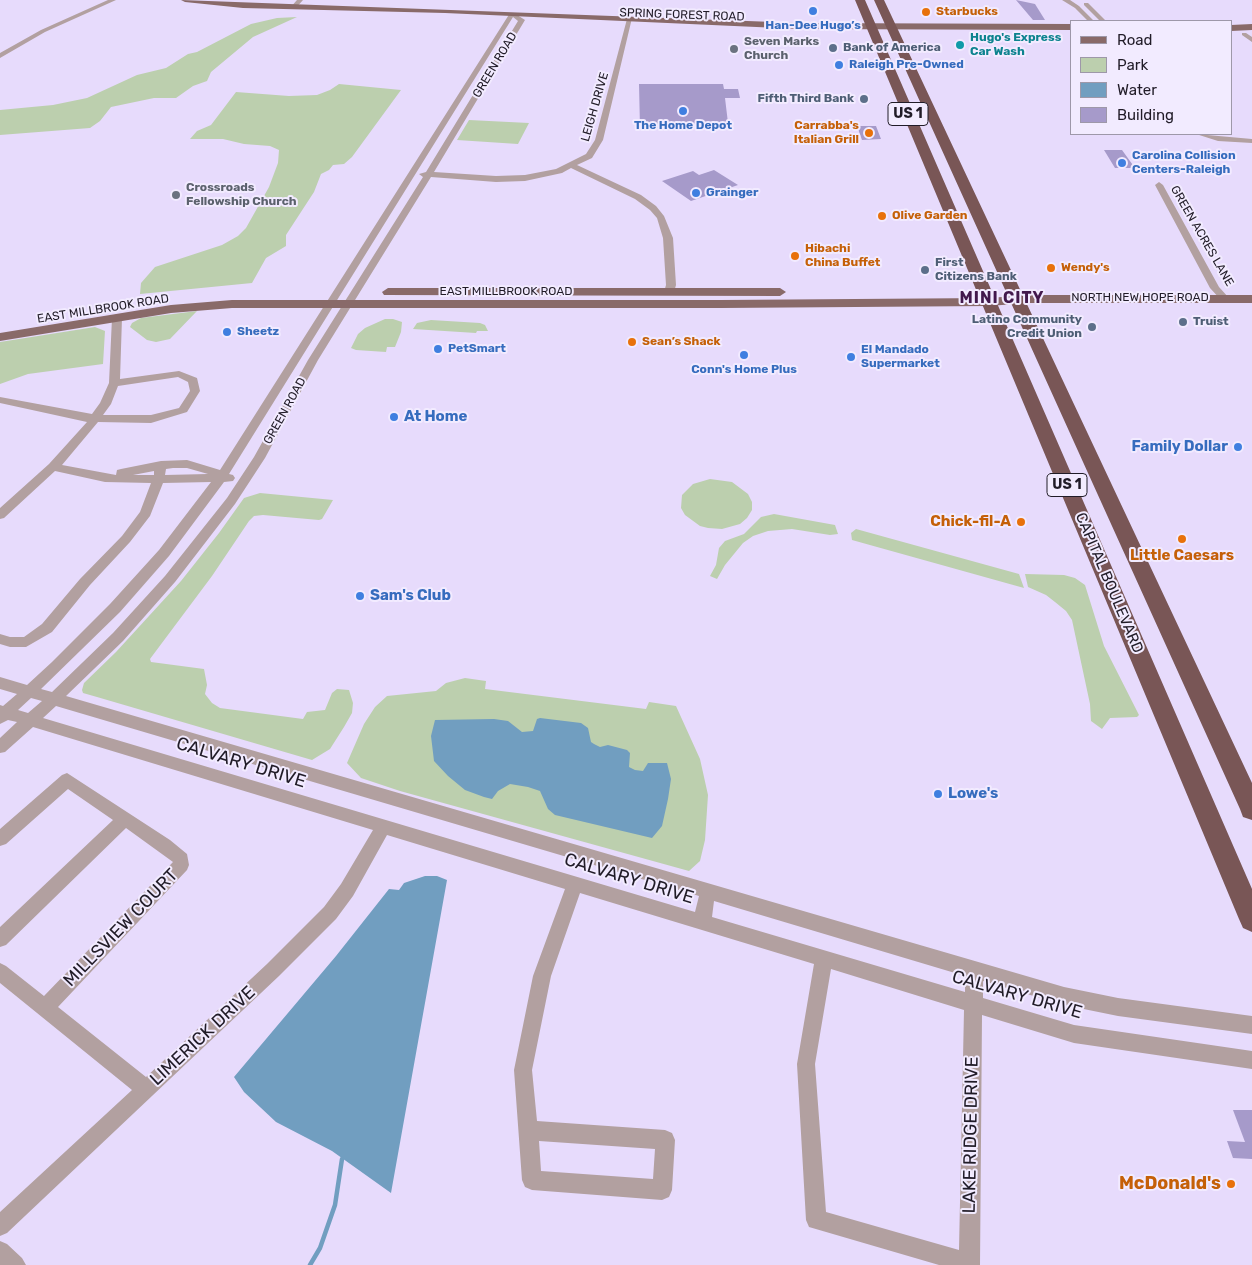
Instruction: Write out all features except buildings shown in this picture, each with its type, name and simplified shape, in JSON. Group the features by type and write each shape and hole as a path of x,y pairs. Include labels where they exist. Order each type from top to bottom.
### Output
{"highway":[{"name":"CAPITAL BOULEVARD","path":"860,0 1252,918"},
{"name":"US 1","path":"879,0 1020,298 1252,809"}],"main road":[{"name":"SPRING FOREST ROAD","path":"185,0 293,8 730,26 1070,32"},
{"name":"SPRING FOREST ROAD","path":"510,17 522,20 630,22"},
{"name":"SPRING FOREST ROAD","path":"893,30 1070,27"},
{"path":"1232,28 1252,27"},
{"name":"EAST MILLBROOK ROAD","path":"0,325 193,295 253,292 669,298 987,297"},
{"path":"669,298 708,292 987,297"},
{"name":"NORTH NEW HOPE ROAD","path":"987,297 1252,298"},
{"name":"EAST MILLBROOK ROAD","path":"0,337 117,318 217,305 331,303 584,304 669,298"}],"street":[{"path":"0,56 43,31 113,0"},
{"path":"293,8 300,0"},
{"path":"1065,0 1077,7 1090,20"},
{"path":"1077,0 1092,9 1102,20"},
{"name":"GREEN ROAD","path":"2,714 29,692 87,637 141,580 185,527 222,477 510,17"},
{"name":"GREEN ROAD","path":"0,746 54,699 118,636 170,579 212,526 259,458 313,360 430,174 522,20"},
{"name":"LEIGH DRIVE","path":"412,173 519,178 546,175 572,166 589,156 598,144 630,22"},
{"path":"1244,34 1252,40"},
{"path":"470,82 484,83"},
{"path":"457,101 472,102"},
{"path":"1204,135 1214,138 1252,141"},
{"path":"572,166 638,197 653,208 661,218 668,238 671,285 669,298"},
{"name":"GREEN ACRES LANE","path":"1159,186 1216,290 1224,298"},
{"path":"0,514 53,466 95,419 105,404 114,382 117,318"},
{"path":"296,359 313,360"},
{"path":"0,400 95,419 151,418 183,410 195,391 193,380 179,374 114,382"},
{"path":"96,476 161,465 187,464 212,471 222,477"},
{"path":"0,639 10,642 26,642 47,628 85,582 126,539 146,513 159,478 161,465"},
{"path":"53,466 96,476 120,479 222,477 244,481"},
{"name":"CALVARY DRIVE","path":"0,683 1064,996 1109,1006 1252,1025"},
{"name":"CALVARY DRIVE","path":"2,714 1074,1034 1252,1060"},
{"name":"MILLSVIEW COURT","path":"0,839 67,780 164,845 181,859 181,865 44,1008"},
{"path":"0,939 125,819"},
{"name":"LIMERICK DRIVE","path":"0,1226 273,970 330,913 347,890 383,827"},
{"path":"528,1130 665,1140 662,1190 532,1180 522,1070 542,976 575,884"},
{"path":"702,922 708,891"},
{"path":"824,959 806,1064 816,1220 969,1264"},
{"name":"LAKE RIDGE DRIVE","path":"969,1264 974,970"},
{"path":"0,972 146,1089"},
{"path":"0,1251 15,1265"}],"green space":[{"path":"297,17 253,37 211,72 207,81 193,86 176,98 154,98 111,107 100,121 90,128 0,135 0,110 53,105 87,98 137,75 166,68 188,54 197,52 251,24 277,18"},
{"path":"339,84 401,90 352,157 344,164 333,165 329,170 321,174 314,192 286,235 286,246 266,258 252,283 140,294 141,283 155,267 222,245 238,236 246,228 269,187 278,163 279,150 270,146 244,144 223,139 190,139 197,131 211,125 236,92 289,96 317,95"},
{"path":"469,120 529,123 518,144 457,140"},
{"path":"197,311 170,339 156,342 147,340 130,327 132,323 141,318"},
{"path":"385,319 402,322 401,332 395,347 387,347 386,352 351,348 358,334 365,328"},
{"path":"431,320 480,323 485,325 488,331 477,331 476,333 413,329 417,323"},
{"path":"95,327 105,331 103,364 28,374 0,384 0,342"},
{"path":"710,479 732,482 748,494 752,502 752,510 740,524 722,529 708,528 700,526 685,515 681,508 682,495 693,484"},
{"path":"260,493 333,500 322,519 319,520 263,515 254,516 150,659 151,662 204,669 207,685 205,694 212,703 220,708 303,719 307,712 325,710 332,693 337,689 349,690 353,703 352,713 330,749 312,760 83,693 82,690 84,683 116,652 181,581 244,498"},
{"path":"774,514 835,525 838,534 830,535 792,529 768,531 753,536 743,543 725,565 717,579 710,576 716,565 719,548 725,541 744,534 761,517"},
{"path":"856,529 1019,574 1024,588 852,540 851,533"},
{"path":"1025,574 1064,575 1075,578 1085,585 1104,646 1139,715 1137,717 1110,718 1102,729 1091,721 1090,704 1072,620 1066,611 1046,595 1028,587"},
{"path":"465,678 486,681 485,689 646,709 649,702 676,706 700,759 708,795 705,840 700,861 689,871 400,791 361,778 347,763 364,724 375,707 387,696 436,691 446,683"}],"water":[{"path":"494,719 508,721 522,732 533,731 537,719 581,723 588,728 591,742 594,744 600,747 608,745 627,750 630,753 629,767 635,770 643,771 648,763 667,763 671,779 668,799 662,826 652,838 555,815 548,809 540,791 528,787 510,784 498,791 492,799 484,797 465,790 434,761 431,736 435,720"},
{"path":"425,876 437,876 447,880 391,1193 332,1151 276,1122 244,1092 234,1077 336,956 389,889 399,890 404,883"}],"waterway":[{"path":"310,1265 320,1248 335,1205 342,1159"}],"place":[{"name":"Han-Dee Hugo’s","path":"813,11"},
{"name":"Starbucks","path":"926,12"},
{"name":"Hugo's Express Car Wash","path":"960,45"},
{"name":"Bank of America","path":"833,48"},
{"name":"Seven Marks Church","path":"734,49"},
{"name":"Raleigh Pre-Owned","path":"839,65"},
{"name":"Fifth Third Bank","path":"864,99"},
{"name":"The Home Depot","path":"683,111"},
{"name":"Carrabba's Italian Grill","path":"869,133"},
{"name":"Carolina Collision Centers-Raleigh","path":"1122,163"},
{"name":"Grainger","path":"696,193"},
{"name":"Crossroads Fellowship Church","path":"176,195"},
{"name":"Olive Garden","path":"882,216"},
{"name":"Hibachi China Buffet","path":"795,256"},
{"name":"Wendy's","path":"1051,268"},
{"name":"First Citizens Bank","path":"925,270"},
{"name":"Truist","path":"1183,322"},
{"name":"Latino Community Credit Union","path":"1092,327"},
{"name":"Sheetz","path":"227,332"},
{"name":"Sean’s Shack","path":"632,342"},
{"name":"PetSmart","path":"438,349"},
{"name":"Conn's Home Plus","path":"744,355"},
{"name":"El Mandado Supermarket","path":"851,357"},
{"name":"At Home","path":"394,417"},
{"name":"Family Dollar","path":"1238,447"},
{"name":"Chick-fil-A","path":"1021,522"},
{"name":"Little Caesars","path":"1182,539"},
{"name":"Sam's Club","path":"360,596"},
{"name":"Lowe's","path":"938,794"},
{"name":"McDonald's","path":"1231,1184"}],"district":[{"name":"MINI CITY","path":"1002,298"}]}
